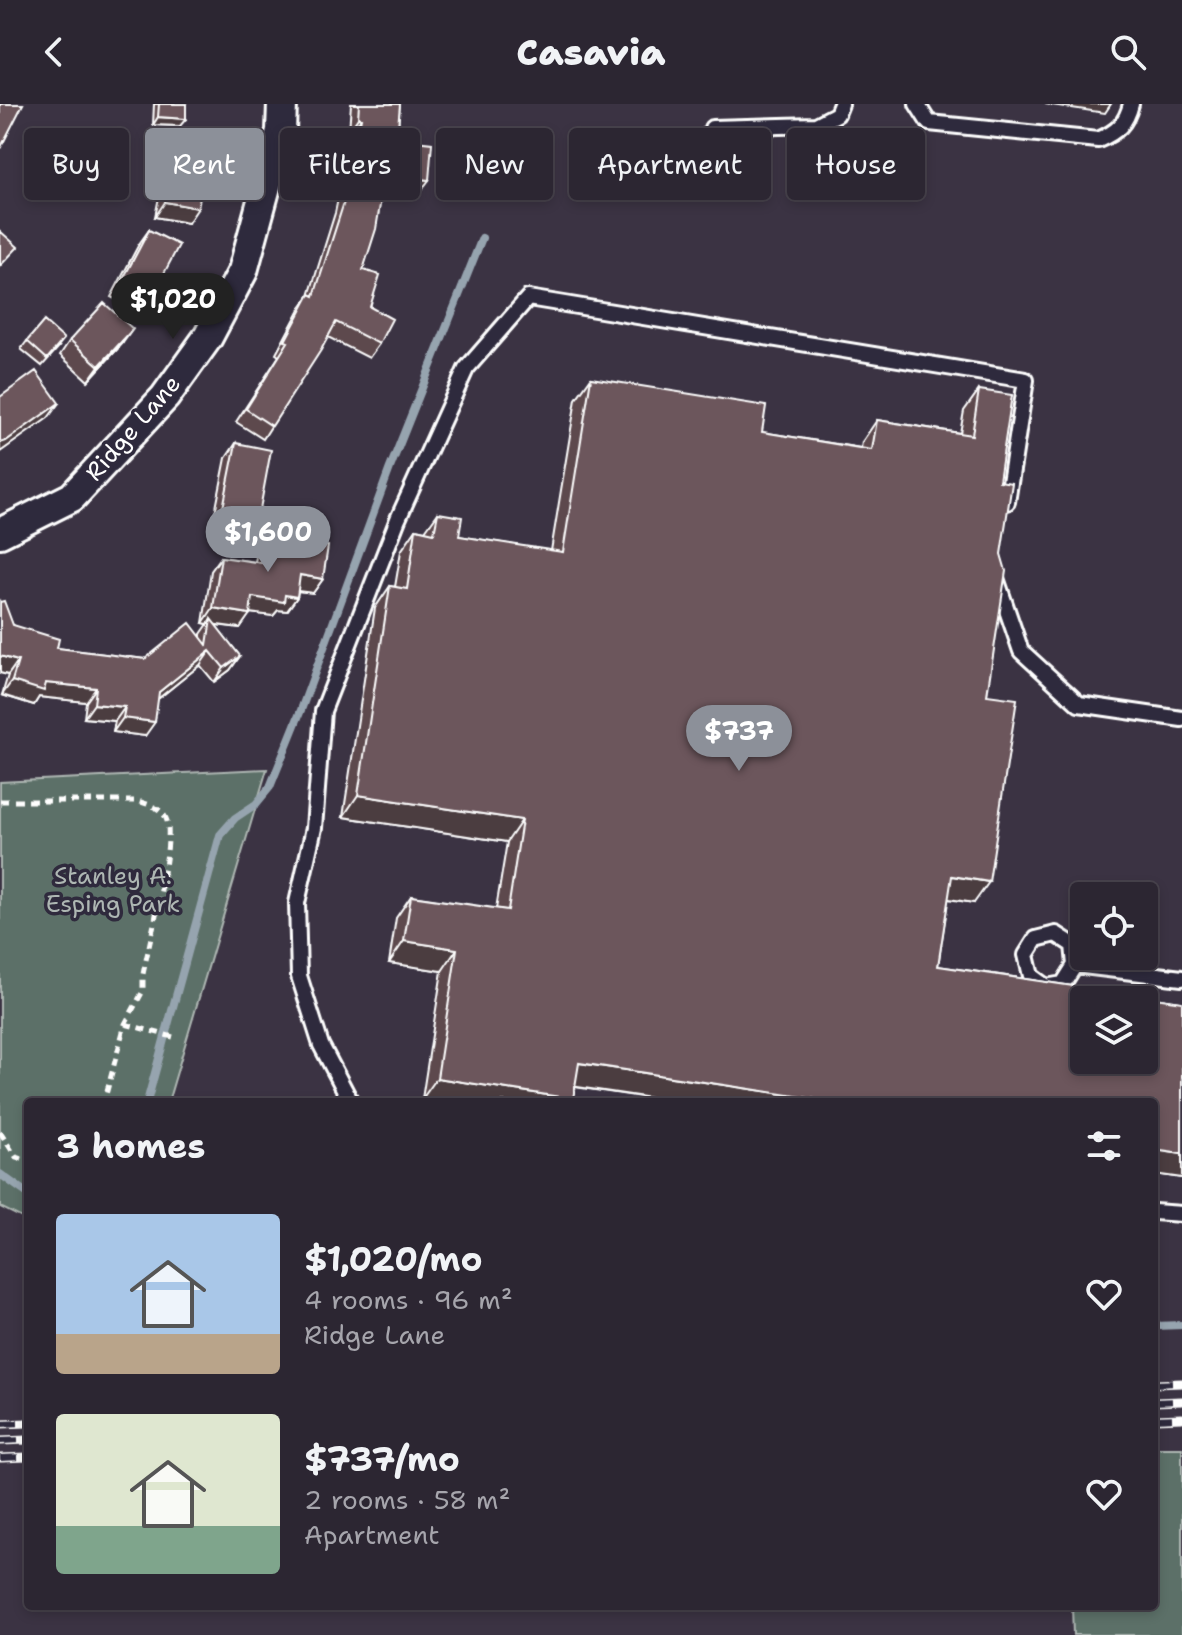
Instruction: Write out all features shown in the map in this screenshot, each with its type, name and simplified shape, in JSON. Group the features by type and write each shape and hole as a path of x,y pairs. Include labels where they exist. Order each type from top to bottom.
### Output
{"street":[{"name":"Ridge Lane","path":"0,533 72,497 165,397 208,337 243,271 281,131 282,104"}],"lane":[{"path":"712,128 816,125 837,114 841,104"},
{"path":"917,104 929,123 1098,140 1114,134 1127,120 1131,104"},
{"path":"349,1098 321,1045 299,976 297,903 314,828 323,711 398,519 466,369 528,298 1026,380 1005,516"},
{"path":"998,562 996,577 1021,651 1079,704 1182,719"},
{"path":"1116,970 1182,978"},
{"path":"1158,1212 1182,1214"}],"path":[{"path":"0,801 138,801 157,807 166,820 168,843 143,974 143,991 125,1024 105,1098"},
{"path":"125,1024 173,1037"},
{"path":"0,1132 16,1157 24,1160"}],"green space":[{"name":"Stanley A. Esping Park","path":"267,769 169,1098 24,1098 24,1219 0,1207 0,782"},
{"path":"1158,1448 1182,1448 1182,1635 1073,1635 1072,1610 1158,1610"}],"building":[{"path":"0,104 23,104 0,149"},
{"path":"159,104 186,104 186,119 158,117"},
{"path":"359,104 400,104 398,128 359,128 361,118 358,118"},
{"path":"420,142 432,143 429,180 420,179"},
{"path":"165,200 199,200 198,208"},
{"path":"345,200 381,200 376,229 363,270 380,275 370,307 392,319 379,344 336,322 272,426 246,409 288,342 285,341 310,294 314,296"},
{"path":"149,230 179,245 151,298 121,283"},
{"path":"0,231 18,247 0,266"},
{"path":"104,303 133,329 99,366 70,340"},
{"path":"44,321 64,339 47,359 27,341"},
{"path":"36,371 59,403 0,443 0,397"},
{"path":"591,378 766,406 762,432 872,450 877,420 972,435 979,390 1012,395 999,481 1012,483 1001,554 1006,571 987,695 1017,699 989,882 952,876 938,966 1074,986 1070,986 1070,1074 1158,1074 1158,998 1182,1002 1182,1154 1158,1151 1158,1098 809,1098 579,1063 573,1098 437,1078 457,949 404,941 411,896 508,910 522,820 358,795 390,586 407,589 416,529 434,533 438,513 462,517 459,536 563,552"},
{"path":"236,443 271,450 258,520 222,513"},
{"path":"267,536 328,546 323,579 300,575 297,597 285,595 284,602 252,597 250,614 213,608 221,557 263,563"},
{"path":"4,601 13,625 59,639 57,648 145,659 190,623 207,645 211,619 240,656 224,668 210,651 159,692 155,722 123,718 125,707 94,704 96,688 46,683 44,691 12,681 18,661 0,656 0,602"}],"waterway":[{"path":"148,1098 220,835 235,818 256,804 270,787 390,468 482,238"},
{"path":"0,1174 24,1191"},
{"path":"1158,1326 1182,1325"}],"railway":[{"path":"1158,1384 1182,1383"},
{"path":"1158,1402 1182,1401"},
{"path":"1158,1419 1182,1418"},
{"path":"0,1424 24,1423"},
{"path":"0,1441 24,1440"},
{"path":"0,1458 24,1457"}]}
